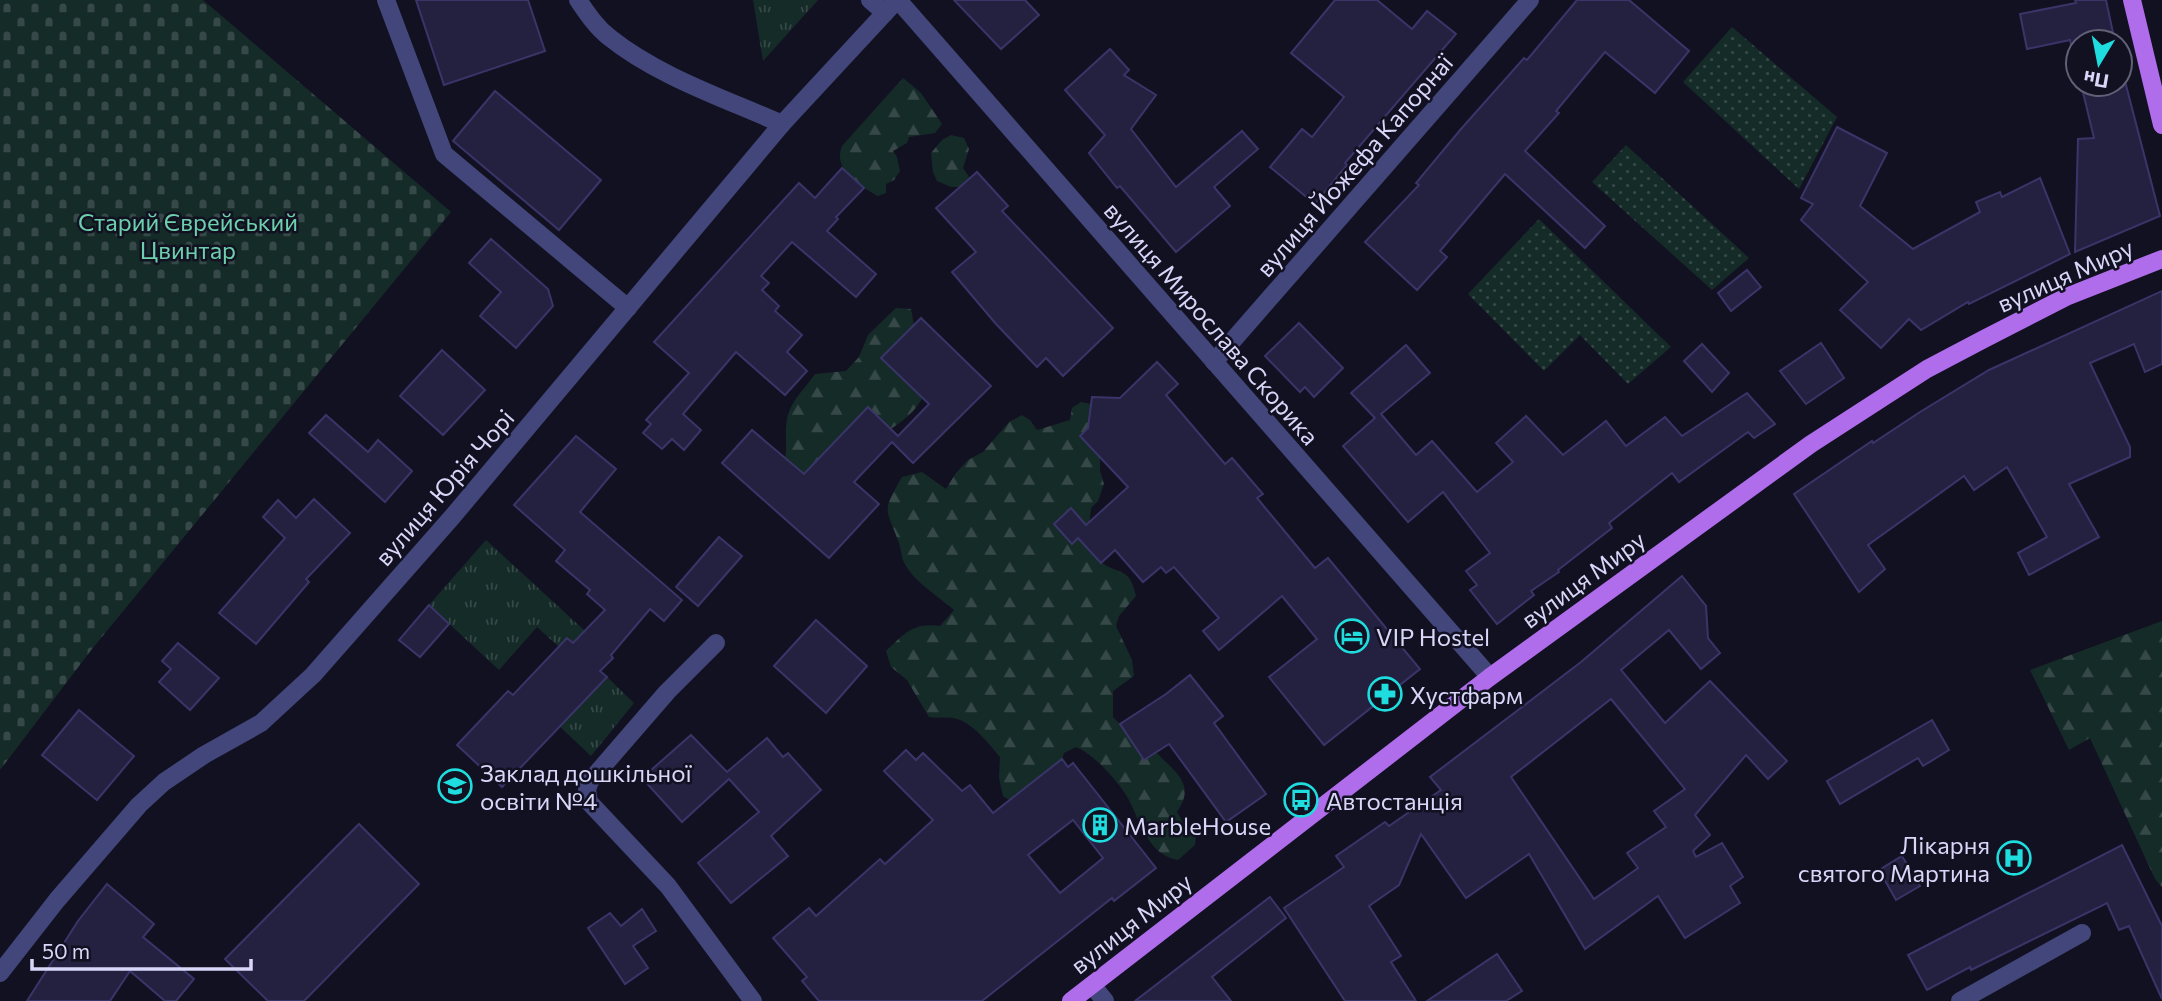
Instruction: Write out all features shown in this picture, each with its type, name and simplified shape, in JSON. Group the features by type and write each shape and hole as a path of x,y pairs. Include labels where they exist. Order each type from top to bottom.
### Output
{"main road":[{"path":"2132,0 2162,125"},
{"name":"вулиця Миру","path":"1072,1001 1489,677 1811,444 1927,369 2066,297 2162,259"}],"street":[{"path":"578,0 608,37 645,61 782,124"},
{"name":"вулиця Мирослава Скорика","path":"870,0 893,4 1214,362 1489,677"},
{"name":"вулиця Йожефа Капорнаї","path":"1214,362 1530,0"},
{"path":"384,3 444,155 628,308"},
{"name":"вулиця Юрія Чорі","path":"0,974 57,900 139,805 164,782 204,755 261,723 313,675 453,516 782,124 893,4"},
{"path":"716,643 667,692 590,781 587,796 589,802 668,886 753,1001"},
{"path":"1960,1001 2082,933"},
{"path":"1092,985 1105,1001"}],"green space":[{"name":"Старий Єврейський Цвинтар","path":"0,0 203,0 451,212 92,649 0,770"},
{"path":"753,0 818,0 763,61"},
{"path":"1732,27 1837,117 1799,189 1683,82"},
{"path":"903,78 921,93 942,124 935,133 909,137 907,143 893,151 900,171 894,180 886,184 886,193 878,196 850,176 844,169 840,154 842,146"},
{"path":"951,135 964,138 969,149 963,168 970,178 960,187 951,187 937,181 933,172 931,153 942,140"},
{"path":"1626,145 1749,258 1712,290 1592,182"},
{"path":"1539,219 1671,347 1628,384 1580,335 1544,371 1468,294"},
{"path":"896,308 911,309 914,325 882,358 927,386 921,400 908,416 891,429 868,408 804,474 785,458 786,425 791,407 815,374 846,371 859,357 868,335"},
{"path":"1081,402 1091,404 1104,484 1098,501 1091,508 1089,528 1071,509 1054,524 1071,544 1079,537 1095,558 1131,580 1136,596 1119,616 1116,626 1132,660 1134,676 1113,691 1113,717 1144,760 1156,752 1181,779 1185,793 1177,812 1185,826 1196,836 1195,845 1178,860 1168,857 1153,845 1119,786 1098,762 1076,747 1064,753 1062,759 1026,787 1017,805 1003,796 999,778 1000,757 969,725 954,718 929,717 907,680 891,667 886,651 916,628 940,626 954,610 918,581 903,560 888,510 888,504 902,477 922,472 946,489 968,460 983,452 1009,422 1022,415 1030,420 1037,430 1070,420 1072,408"},
{"path":"486,540 585,631 573,643 567,638 559,647 537,627 499,670 429,605"},
{"path":"2162,621 2162,887 2155,879 2090,738 2069,750 2030,670"},
{"path":"607,677 634,703 591,756 519,688 529,679 569,717"}],"building":[{"path":"416,0 528,0 545,51 444,85"},
{"path":"954,0 1025,0 1039,15 1001,49"},
{"path":"1335,0 1377,0 1412,29 1427,11 1456,34 1345,163 1347,165 1315,204 1270,167 1302,129 1312,137 1344,97 1291,53"},
{"path":"1577,0 1629,0 1689,51 1655,93 1605,52 1556,111 1559,113 1525,151 1605,226 1585,248 1505,174 1440,251 1447,257 1417,290 1365,242 1419,185 1416,183 1461,129 1524,58 1527,60"},
{"path":"2075,0 2106,0 2112,28 2064,28 2064,41 2027,49 2020,14 2076,3"},
{"path":"1110,49 1129,70 1124,75 1156,95 1131,129 1176,187 1242,131 1258,149 1214,187 1230,206 1176,252 1089,153 1105,135 1065,90"},
{"path":"495,91 601,180 559,230 453,141"},
{"path":"2084,98 2129,98 2160,216 2075,252 2078,139 2094,138"},
{"path":"1837,127 1887,153 1860,206 1913,249 1980,212 1976,202 2000,192 2002,197 2040,178 2070,254 1969,304 1968,302 1921,330 1909,319 1881,348 1840,310 1868,282 1801,220 1813,204 1801,198"},
{"path":"842,168 864,188 836,217 838,219 827,231 876,274 856,297 792,242 761,276 769,283 762,290 779,306 775,311 802,335 787,352 807,371 785,395 736,352 683,414 701,430 684,450 672,439 662,449 643,433 651,424 646,420 689,373 654,342 799,183 815,198"},
{"path":"977,172 1008,206 1002,211 1113,328 1063,376 1046,358 1037,367 952,272 976,252 936,208"},
{"path":"491,239 548,289 553,306 516,348 480,316 501,292 469,263"},
{"path":"1747,270 1761,287 1731,311 1718,293"},
{"path":"2162,291 2162,364 2145,372 2134,344 2090,363 2130,447 2130,457 2069,484 2099,537 2029,575 2018,553 2047,537 2007,467 1974,490 1964,476 1868,545 1885,569 1859,592 1794,494 1872,441 1873,443 1989,370"},
{"path":"921,318 991,386 913,463 892,442 854,482 879,504 829,558 722,463 752,430 804,474 868,407 898,436 929,404 881,358"},
{"path":"1299,323 1343,368 1314,397 1305,387 1300,392 1265,356"},
{"path":"1821,343 1844,378 1806,404 1780,371"},
{"path":"1702,344 1729,373 1712,392 1684,361"},
{"path":"1406,345 1430,373 1381,414 1416,455 1432,441 1477,492 1513,462 1496,443 1526,416 1563,455 1606,421 1626,446 1665,417 1682,436 1747,393 1775,424 1754,438 1748,432 1679,482 1672,473 1609,523 1612,528 1558,570 1559,572 1531,591 1534,595 1497,624 1470,590 1477,585 1466,571 1490,553 1443,492 1408,522 1343,446 1375,418 1351,393"},
{"path":"442,350 485,390 443,435 400,396"},
{"path":"1157,362 1178,384 1166,395 1225,464 1232,458 1263,494 1257,498 1315,568 1328,558 1420,669 1324,745 1269,677 1317,639 1282,596 1219,650 1203,631 1219,618 1174,567 1166,573 1161,567 1143,582 1115,550 1101,563 1078,538 1072,544 1054,524 1071,508 1086,525 1128,487 1080,436 1088,428 1092,397 1120,398"},
{"path":"326,415 368,452 378,440 412,471 385,502 309,433"},
{"path":"576,436 616,469 580,512 682,600 664,621 650,609 600,671 607,677 502,787 457,745 508,691 513,695 567,638 573,643 605,610 587,594 590,590 556,561 565,550 514,505"},
{"path":"314,499 350,533 306,579 309,582 256,644 219,613 285,538 263,517 278,500 296,518"},
{"path":"719,537 742,556 698,606 676,587"},
{"path":"1682,576 1706,606 1708,638 1720,653 1701,669 1669,630 1621,670 1665,723 1710,681 1787,761 1768,779 1746,755 1695,815 1710,835 1693,851 1696,857 1722,843 1743,877 1730,886 1740,903 1685,938 1658,896 1585,949 1529,854 1466,898 1421,834 1399,885 1369,906 1401,956 1391,962 1416,1001 1345,1001 1284,908 1344,867 1336,856 1385,822 1389,826 1441,790 1430,777 1581,662","holes":["1611,699 1685,789 1654,811 1666,827 1627,853 1638,868 1594,899 1511,777"]},
{"path":"429,605 449,624 420,657 399,640"},
{"path":"816,620 867,666 826,713 774,666"},
{"path":"178,643 219,678 190,710 159,682 171,669 162,661"},
{"path":"1190,675 1223,716 1214,723 1266,794 1226,822 1169,744 1144,760 1120,724"},
{"path":"79,710 134,756 97,800 42,755"},
{"path":"1932,720 1949,750 1923,766 1918,758 1840,804 1827,781"},
{"path":"691,735 727,772 767,738 783,757 788,753 821,790 771,836 788,856 731,903 698,863 759,812 729,779 682,822 642,778"},
{"path":"906,750 916,760 923,753 962,791 970,785 993,813 1062,759 1068,767 1073,763 1156,868 1114,901 1112,898 982,1001 819,1001 802,981 807,977 773,938 809,908 816,916 880,859 885,864 933,820 884,771","holes":["1073,820 1103,858 1060,893 1028,855"]},
{"path":"359,824 419,884 304,1001 268,1001 225,959"},
{"path":"2122,845 2162,926 2162,999 2129,926 2119,930 2107,903 1927,990 1908,955"},
{"path":"1902,856 1920,886 1896,900 1879,870"},
{"path":"107,884 154,924 143,937 194,979 176,1001 165,1001 130,971 110,1001 27,1001 78,921"},
{"path":"1270,897 1286,918 1212,977 1231,1001 1135,1001"},
{"path":"642,909 656,931 633,946 648,968 625,984 588,928 610,913 621,926"},
{"path":"1497,954 1522,991 1506,1001 1427,1001"}],"place":[{"name":"VIP Hostel","path":"1352,636"},
{"name":"Хустфарм","path":"1385,694"},
{"name":"Заклад дошкільної освіти №4","path":"455,786"},
{"name":"Автостанція","path":"1301,800"},
{"name":"MarbleHouse","path":"1100,825"},
{"name":"Лікарня святого Мартина","path":"2014,858"}]}
